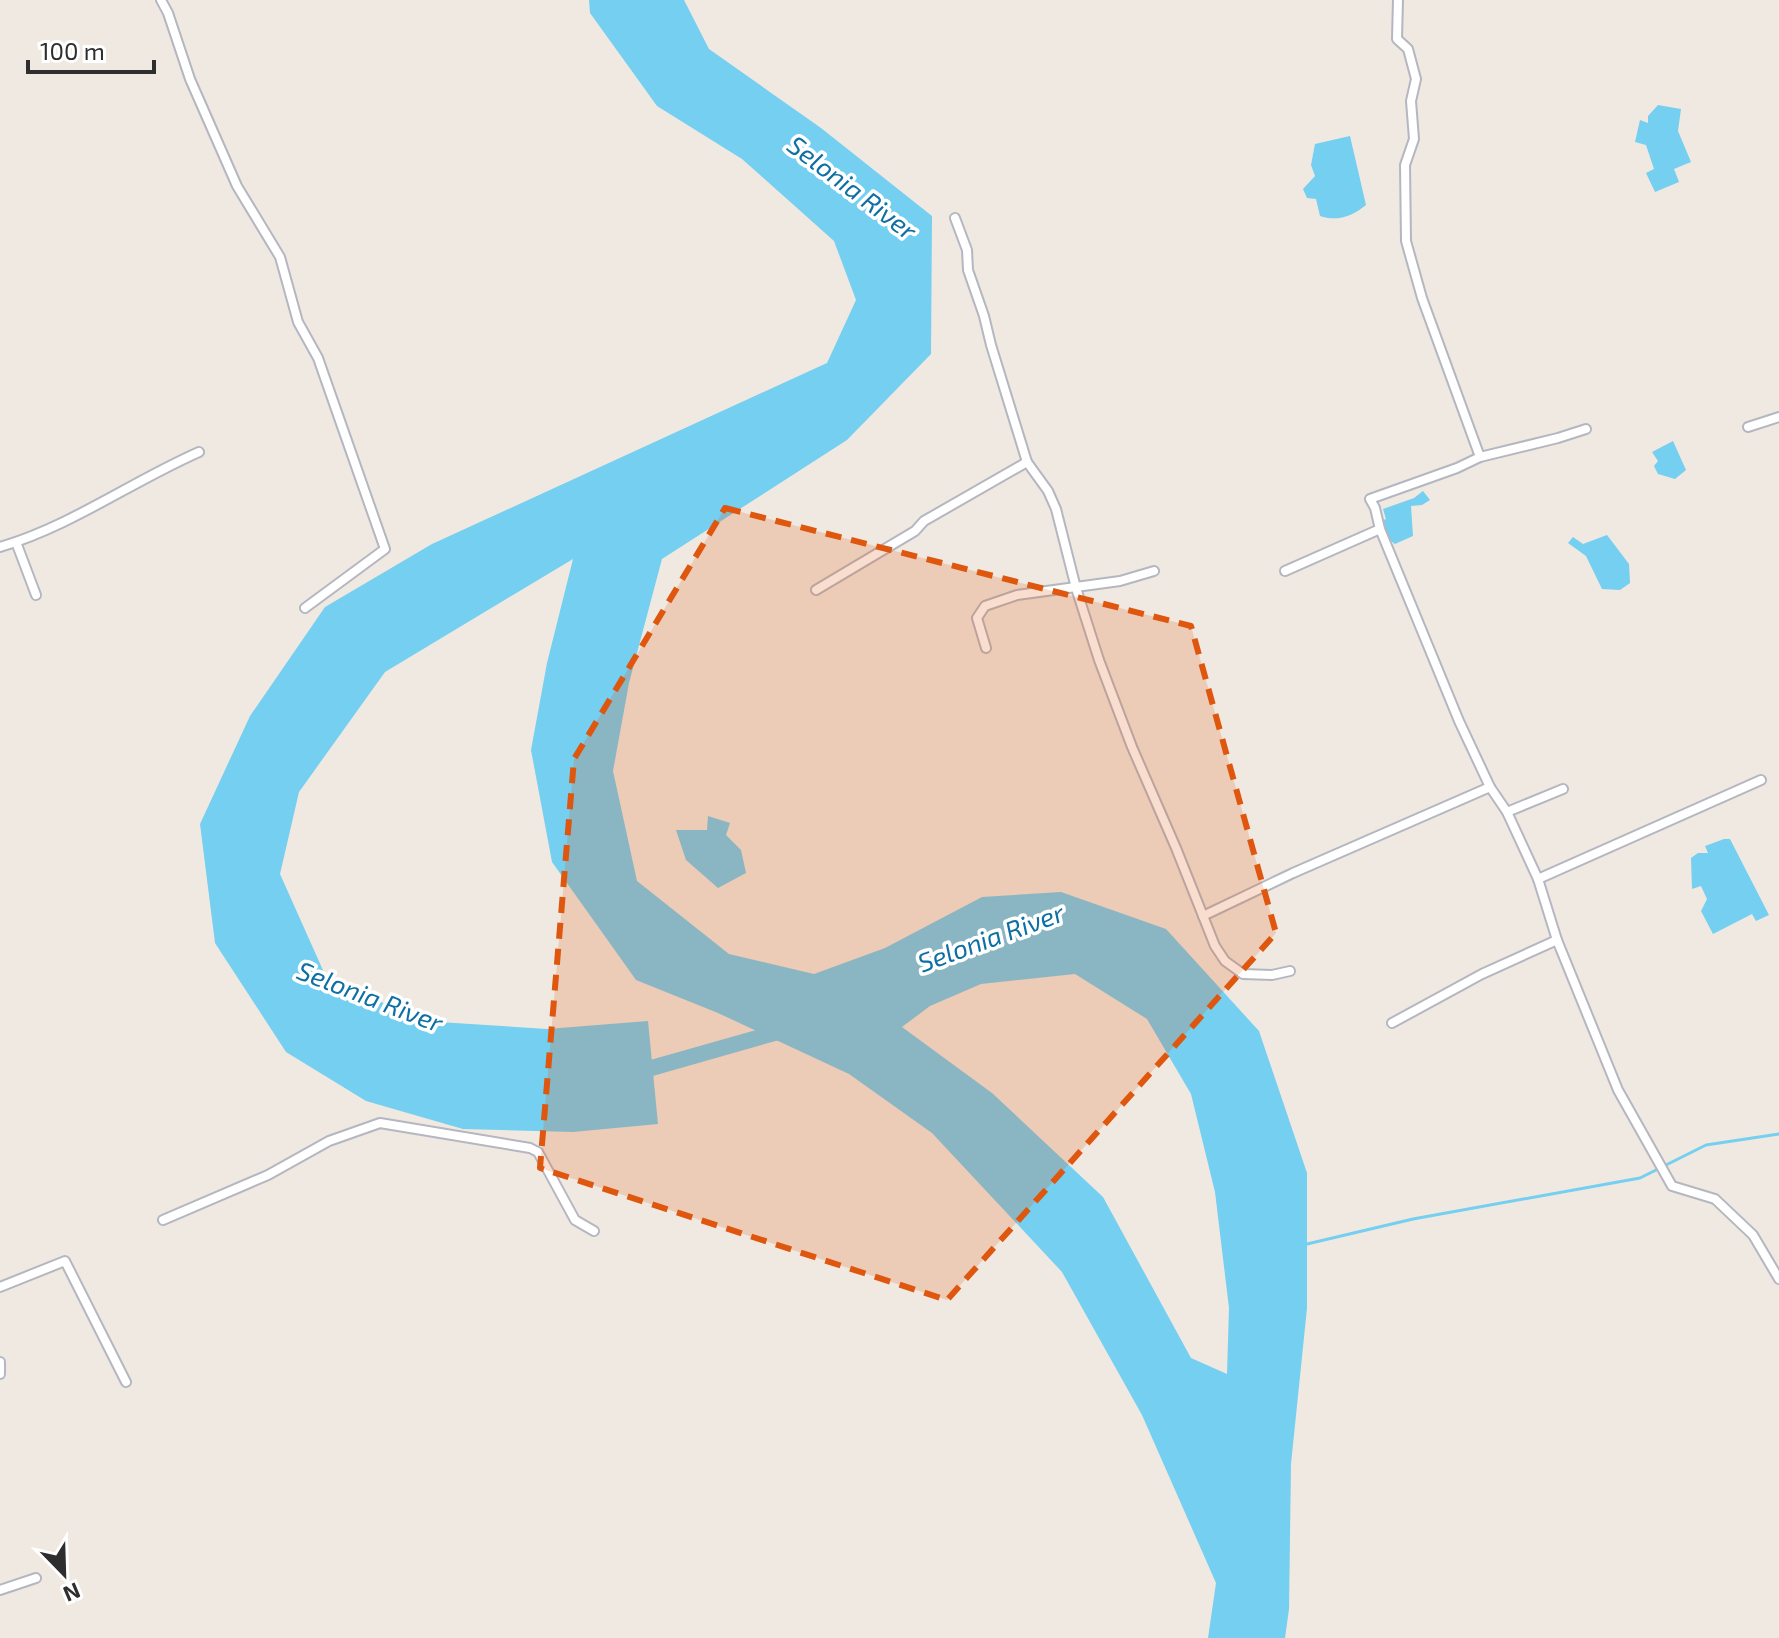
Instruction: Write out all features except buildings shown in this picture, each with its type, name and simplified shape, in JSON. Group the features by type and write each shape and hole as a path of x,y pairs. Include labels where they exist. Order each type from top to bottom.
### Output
{"street":[{"path":"161,0 190,79 237,186 280,257 298,322 318,358 385,549 305,608"},
{"path":"1398,0 1397,39 1408,49 1416,79 1411,101 1414,139 1405,165 1406,241 1422,298 1480,457"},
{"path":"955,218 967,250 968,270 1027,462 1048,491 1056,509 1076,588 1099,660 1215,946 1225,961 1243,974 1272,975 1290,971"},
{"path":"1748,427 1779,417"},
{"path":"1586,429 1480,457 1370,499 1459,721 1538,879 1557,940 1618,1090 1672,1186 1715,1199 1753,1235 1779,1279"},
{"path":"0,547 65,523 158,470 199,452"},
{"path":"816,590 915,531 924,521 1027,462"},
{"path":"1285,571 1380,529"},
{"path":"16,542 36,595"},
{"path":"986,648 977,618 985,606 1017,595 1120,581 1154,571"},
{"path":"1538,879 1761,780"},
{"path":"1203,916 1490,787"},
{"path":"1507,812 1563,789"},
{"path":"1392,1023 1482,974 1557,940"},
{"path":"163,1220 268,1175 329,1141 380,1123 530,1148 538,1152 575,1220 594,1231"},
{"path":"0,1287 65,1261 126,1382"},
{"path":"0,1362 0,1374"},
{"path":"0,1590 36,1578"}],"highlighted area":[{"path":"725,508 1191,626 1276,933 947,1300 540,1168 574,759"}],"water":[{"path":"589,0 684,0 709,49 821,128 932,216 931,354 847,440 662,559 629,683 613,771 637,881 729,954 814,974 885,948 982,897 1061,892 1166,929 1259,1031 1307,1173 1307,1308 1291,1464 1289,1609 1285,1638 1208,1638 1216,1583 1142,1415 1062,1272 932,1133 849,1074 718,1013 636,980 552,862 531,750 547,663 573,559 385,672 299,792 280,874 326,977 423,1021 547,1029 648,1021 658,1124 573,1132 463,1129 366,1101 286,1052 215,943 200,824 250,716 325,607 432,544 827,363 856,300 834,241 742,159 657,106 590,13","holes":["1075,974 1147,1019 1191,1094 1215,1192 1229,1308 1227,1374 1191,1358 1103,1197 992,1093 902,1027 930,1006 981,984"]},
{"path":"1658,105 1681,109 1678,131 1691,162 1674,169 1679,182 1655,192 1646,173 1654,169 1646,145 1635,142 1640,120 1648,123 1648,116"},
{"path":"1350,136 1366,205 1344,217 1320,216 1316,199 1307,198 1303,189 1315,176 1311,165 1315,144"},
{"path":"1673,441 1686,470 1675,479 1658,474 1654,466 1658,461 1652,452"},
{"path":"1423,491 1430,500 1411,506 1413,536 1395,544 1388,539 1381,521 1386,519 1383,509 1414,498"},
{"path":"1607,535 1629,564 1630,583 1620,590 1602,589 1586,556 1568,543 1573,537 1583,544"},
{"path":"708,816 730,823 726,835 741,850 746,873 718,888 686,860 676,830 707,830"},
{"path":"1730,839 1769,915 1756,921 1752,914 1713,934 1701,911 1707,899 1701,886 1692,889 1691,858 1698,853 1708,853 1705,846"}],"waterway":[{"name":"Selonia River","path":"634,1073 785,1030"},
{"path":"1307,1244 1413,1219 1640,1178 1706,1145 1779,1134"}]}
